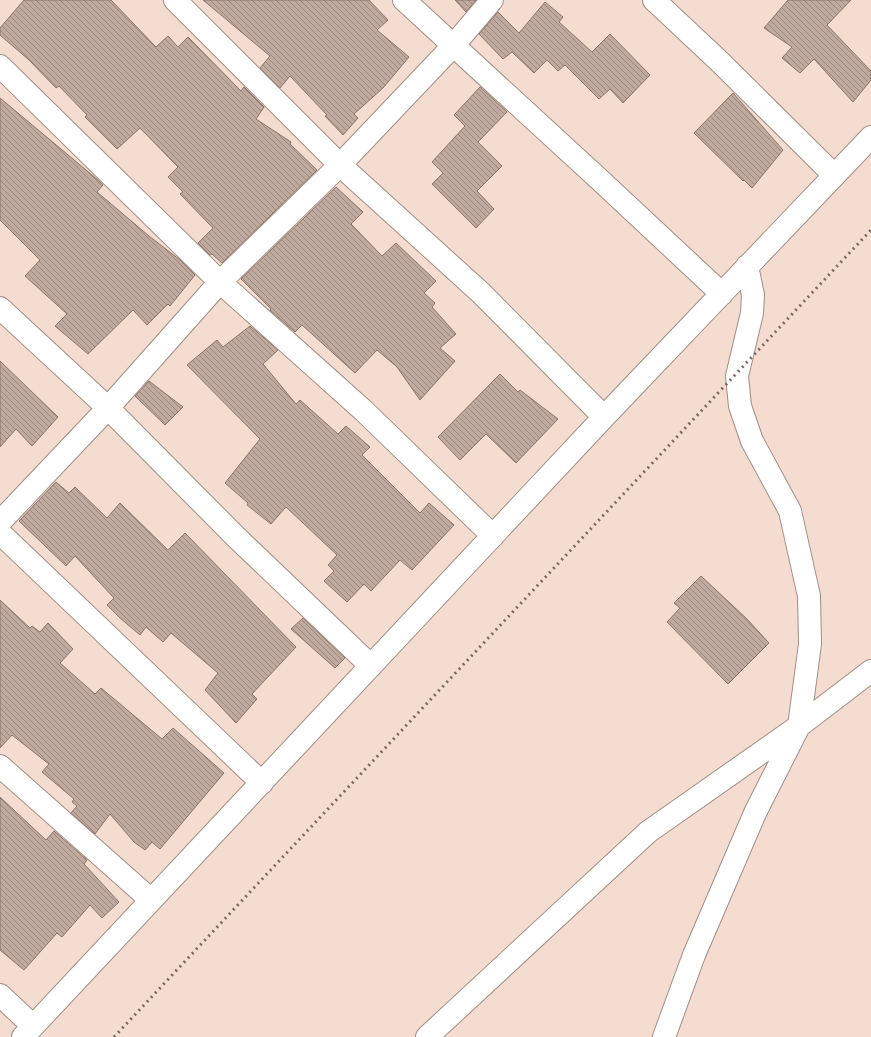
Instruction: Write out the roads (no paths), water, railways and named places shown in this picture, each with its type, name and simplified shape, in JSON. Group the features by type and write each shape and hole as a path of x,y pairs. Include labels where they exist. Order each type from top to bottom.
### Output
{"street":[{"path":"175,0 340,165 481,293 604,417"},
{"path":"404,0 722,294"},
{"path":"0,522 108,408 220,282 340,165 452,46 492,0"},
{"path":"654,0 719,61 834,175"},
{"path":"0,66 220,282 364,411 493,536"},
{"path":"0,995 28,1032 604,417 871,137"},
{"path":"664,1037 700,940 755,813 799,726 810,644 809,596 790,511 752,440 740,406 737,376 752,313 753,295 747,266"},
{"path":"0,308 108,408 236,537 371,666"},
{"path":"0,533 262,783"},
{"path":"427,1037 648,832 799,726 871,671"},
{"path":"0,766 151,900"}],"railway":[{"path":"114,1037 871,230"}]}
